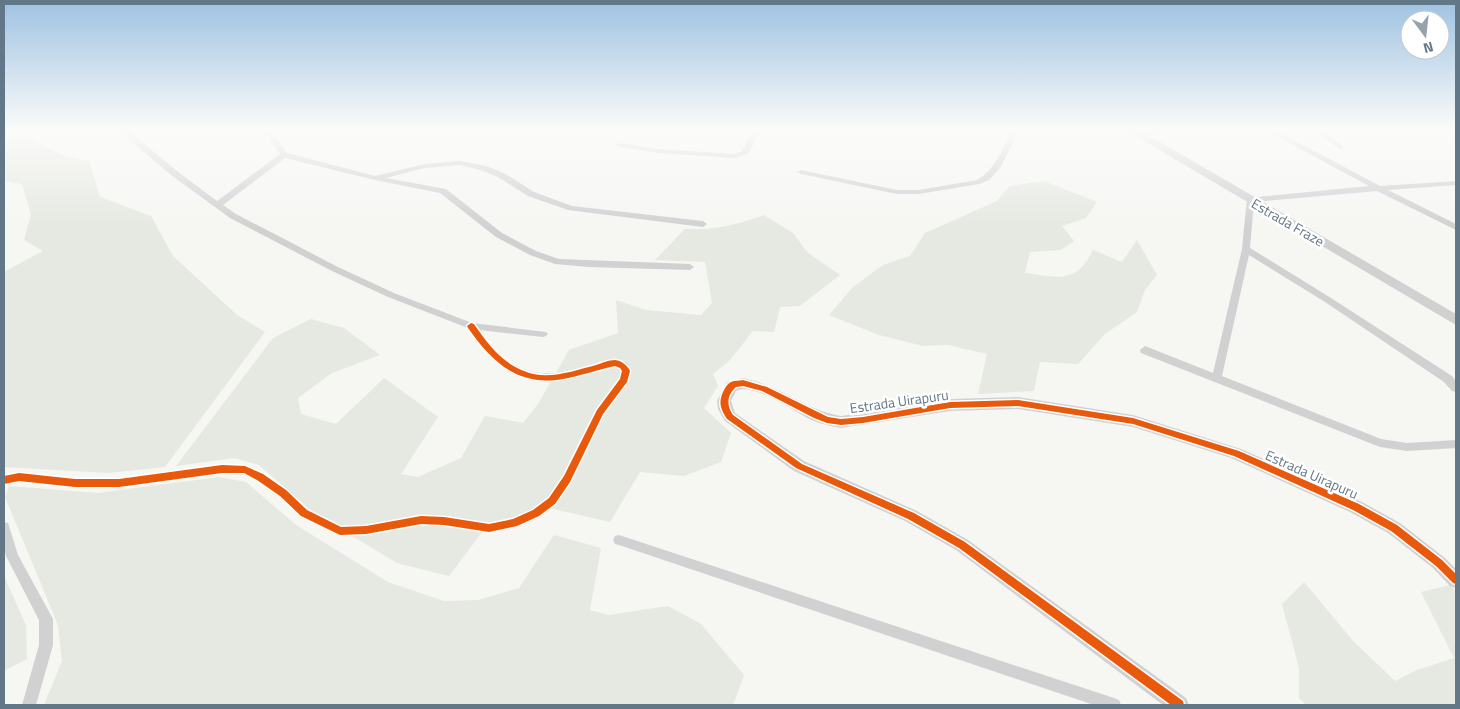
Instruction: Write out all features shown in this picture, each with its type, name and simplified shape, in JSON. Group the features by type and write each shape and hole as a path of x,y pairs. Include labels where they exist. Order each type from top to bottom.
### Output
{"street":[{"path":"161,162 233,216 335,269 391,295 471,326 543,334"},
{"path":"216,205 276,162"},
{"path":"309,162 375,178 443,191 500,235 533,253 558,262 690,267"},
{"path":"801,172 897,192 919,192 987,179 999,162"},
{"name":"Estrada Fraze","path":"1185,162 1456,320"},
{"path":"1329,162 1456,227"},
{"path":"375,178 425,166 460,163 501,174 531,194 571,208 703,224"},
{"path":"1217,378 1246,250 1250,200 1378,188 1456,184"},
{"path":"1246,250 1328,300 1448,379 1456,388"},
{"path":"4,480 19,477 75,483 119,483 222,469 244,470 260,476 284,493 304,513 340,531 366,530 421,520 444,521 489,528 514,523 536,513 552,501 567,479 600,412 624,380 626,371 623,366 615,363 547,378 526,376 500,362 471,326"},
{"path":"1145,350 1380,443 1406,446 1456,444"},
{"name":"Estrada Uirapuru","path":"1179,705 962,545 911,516 799,466 776,451 730,417 725,410 725,396 731,386 736,383 746,383 822,418 840,422 950,405 1018,402 1133,421 1236,453 1356,507 1394,528 1440,563 1456,580"},
{"path":"4,527 12,556 46,619 46,646 29,705"},
{"path":"619,540 1114,705"}],"shaded area":[{"path":"4,162 89,162 100,197 151,216 173,256 237,315 265,332 165,467 108,473 4,467 4,272 43,251 24,240 31,215 22,184 4,181"},
{"path":"1044,181 1097,202 1086,218 1062,226 1074,241 1061,250 1030,252 1025,273 1057,277 1073,274 1087,261 1093,250 1122,262 1137,240 1157,275 1145,290 1137,312 1105,334 1078,364 1040,362 1034,391 978,394 987,354 948,345 923,346 879,335 829,315 853,287 883,265 910,256 925,233 997,201 1009,186"},
{"path":"764,215 793,233 808,253 840,275 800,306 780,307 774,332 753,331 730,360 713,374 718,386 704,408 731,433 721,462 684,476 640,472 610,522 549,508 486,527 449,576 397,563 314,513 259,465 235,458 176,466 273,338 311,319 344,328 380,355 332,373 298,398 301,414 336,424 384,378 438,417 401,474 418,477 461,458 485,416 523,423 538,404 569,350 618,333 616,300 646,310 701,315 712,303 705,262 655,260 685,229 706,229 726,226"},
{"path":"219,477 246,482 296,525 388,582 444,601 478,600 519,588 554,535 601,548 590,610 609,615 668,606 701,624 744,675 733,705 44,705 62,661 58,625 5,497 9,486 98,493"},
{"path":"4,576 26,625 27,659 4,671"},
{"path":"1304,582 1353,641 1395,681 1417,670 1454,658 1421,592 1450,585 1456,592 1456,705 1306,705 1299,698 1299,668 1282,604"}],"cycle path":[{"path":"4,480 19,477 75,483 119,483 222,469 245,470 260,477 283,493 304,513 340,531 366,530 421,520 444,521 489,528 514,523 536,513 552,501 567,479 600,412 624,380 626,371 623,366 615,363 555,378 534,377 523,374 512,369 494,355 471,326"},
{"path":"1179,705 962,545 911,516 799,466 730,417 724,404 729,388 735,384 753,385 776,394 817,416 841,422 950,405 1018,403 1133,421 1236,453 1356,507 1394,528 1439,563 1456,580"}]}
